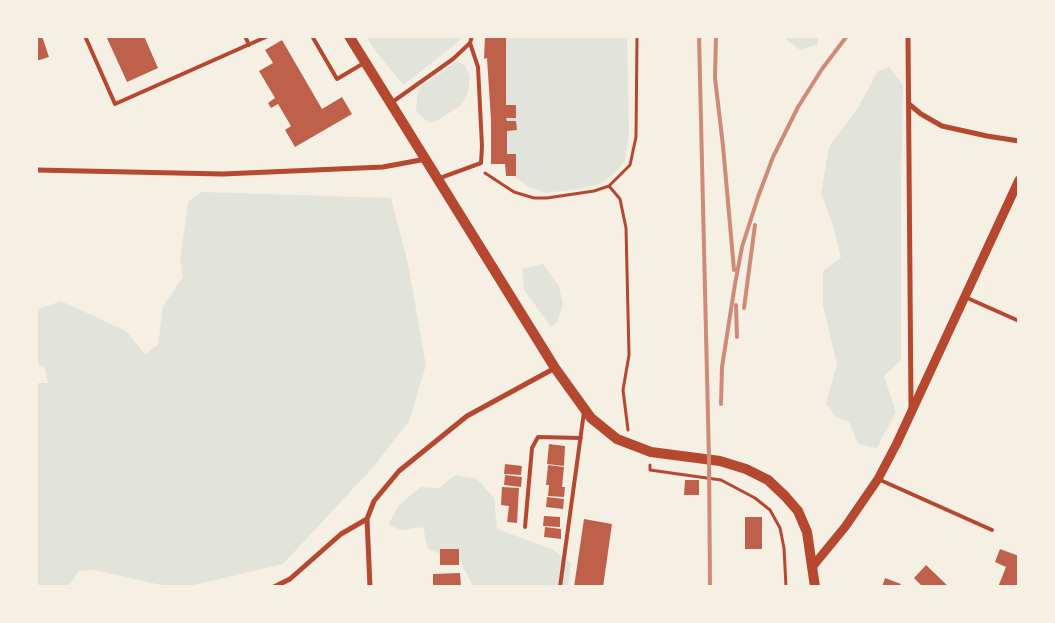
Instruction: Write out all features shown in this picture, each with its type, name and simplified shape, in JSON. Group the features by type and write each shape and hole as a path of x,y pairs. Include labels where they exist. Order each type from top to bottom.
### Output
{"main road":[{"path":"350,36 555,368 590,418 617,439 651,452 720,461 746,469 768,480 798,512 807,532 815,587"}],"street":[{"path":"908,36 911,413"},
{"path":"909,104 921,114 942,126 1019,141"},
{"path":"36,170 223,174 383,167 427,159"},
{"path":"813,566 845,527 878,479 911,413 1019,180"},
{"path":"370,587 367,519 374,501 399,471 467,416 555,368"},
{"path":"274,587 290,580 341,534 367,519"}],"lane":[{"path":"86,36 115,104 268,36"},
{"path":"245,36 249,45"},
{"path":"312,36 337,79 366,62"},
{"path":"391,103 453,59 470,43 472,36"},
{"path":"439,178 481,163 482,146 478,67 470,43"},
{"path":"964,297 1019,321"},
{"path":"560,587 585,410"},
{"path":"525,527 532,448 538,437 581,438"},
{"path":"878,479 992,530"}],"path":[{"path":"481,163 486,175 514,192 534,198 547,198 594,191 609,186 630,165 636,137 637,36"},
{"path":"609,186 620,199 626,228 629,355 623,390 629,444"},
{"path":"651,452 650,470 721,480 755,498 770,510 780,528 784,548 786,587"}],"shaded area":[{"path":"366,36 464,36 403,85"},
{"path":"503,36 627,36 629,133 625,161 615,173 600,184 546,193 529,187 508,172 503,162"},
{"path":"782,36 818,36 818,44 800,50"},
{"path":"456,62 464,64 470,76 468,92 460,106 430,123 416,111 418,91 421,86 444,71 450,64"},
{"path":"889,67 903,85 901,360 884,376 896,412 877,448 858,444 849,422 835,416 826,403 837,364 823,306 823,271 841,258 832,222 821,194 829,147 859,106 878,71"},
{"path":"202,192 391,198 408,264 426,365 409,421 375,465 283,564 185,587 170,587 95,570 79,571 68,587 36,587 36,383 48,383 45,368 36,363 36,310 61,301 126,331 145,354 158,345 163,306 183,277 180,260 188,202"},
{"path":"543,264 559,286 563,304 557,323 551,327 524,290 522,269"},
{"path":"455,475 477,479 494,498 497,529 552,549 571,563 568,587 472,587 460,561 428,549 423,527 401,530 388,525 399,505 420,487 439,488"}],"building":[{"path":"36,36 42,36 49,57 36,61"},
{"path":"106,36 144,36 158,68 127,82"},
{"path":"485,36 506,36 506,105 516,105 516,118 506,118 507,121 516,121 517,130 507,131 507,154 516,154 516,176 506,176 505,164 491,164 491,120 487,58 484,59"},
{"path":"282,40 322,109 342,97 352,114 295,147 285,130 291,126 278,104 271,108 268,103 275,98 259,71 273,63 265,50"},
{"path":"549,444 565,446 564,466 547,464"},
{"path":"505,464 522,466 521,475 504,474"},
{"path":"548,465 564,467 562,487 565,487 564,497 548,496 549,485 546,485"},
{"path":"505,475 522,477 521,487 504,485"},
{"path":"685,480 699,480 699,495 684,495"},
{"path":"502,487 519,488 517,523 507,522 509,506 501,505"},
{"path":"547,497 564,499 563,509 546,507"},
{"path":"544,516 560,517 560,527 543,526"},
{"path":"745,517 762,517 762,549 745,549"},
{"path":"584,519 612,524 603,587 574,587"},
{"path":"545,527 561,529 561,539 544,537"},
{"path":"440,549 459,549 459,565 440,565"},
{"path":"1000,549 1019,556 1019,587 998,587 1006,567 995,562"},
{"path":"926,565 949,587 923,587 914,578"},
{"path":"460,573 461,587 433,587 433,574"},
{"path":"885,578 901,584 899,587 882,587"}],"railway":[{"path":"699,36 709,459 710,587"},
{"path":"716,36 715,78 734,270"},
{"path":"721,404 722,367 735,284 742,247 758,197 773,157 798,107 822,69 847,36"},
{"path":"744,308 755,225"},
{"path":"736,305 737,337"}]}
